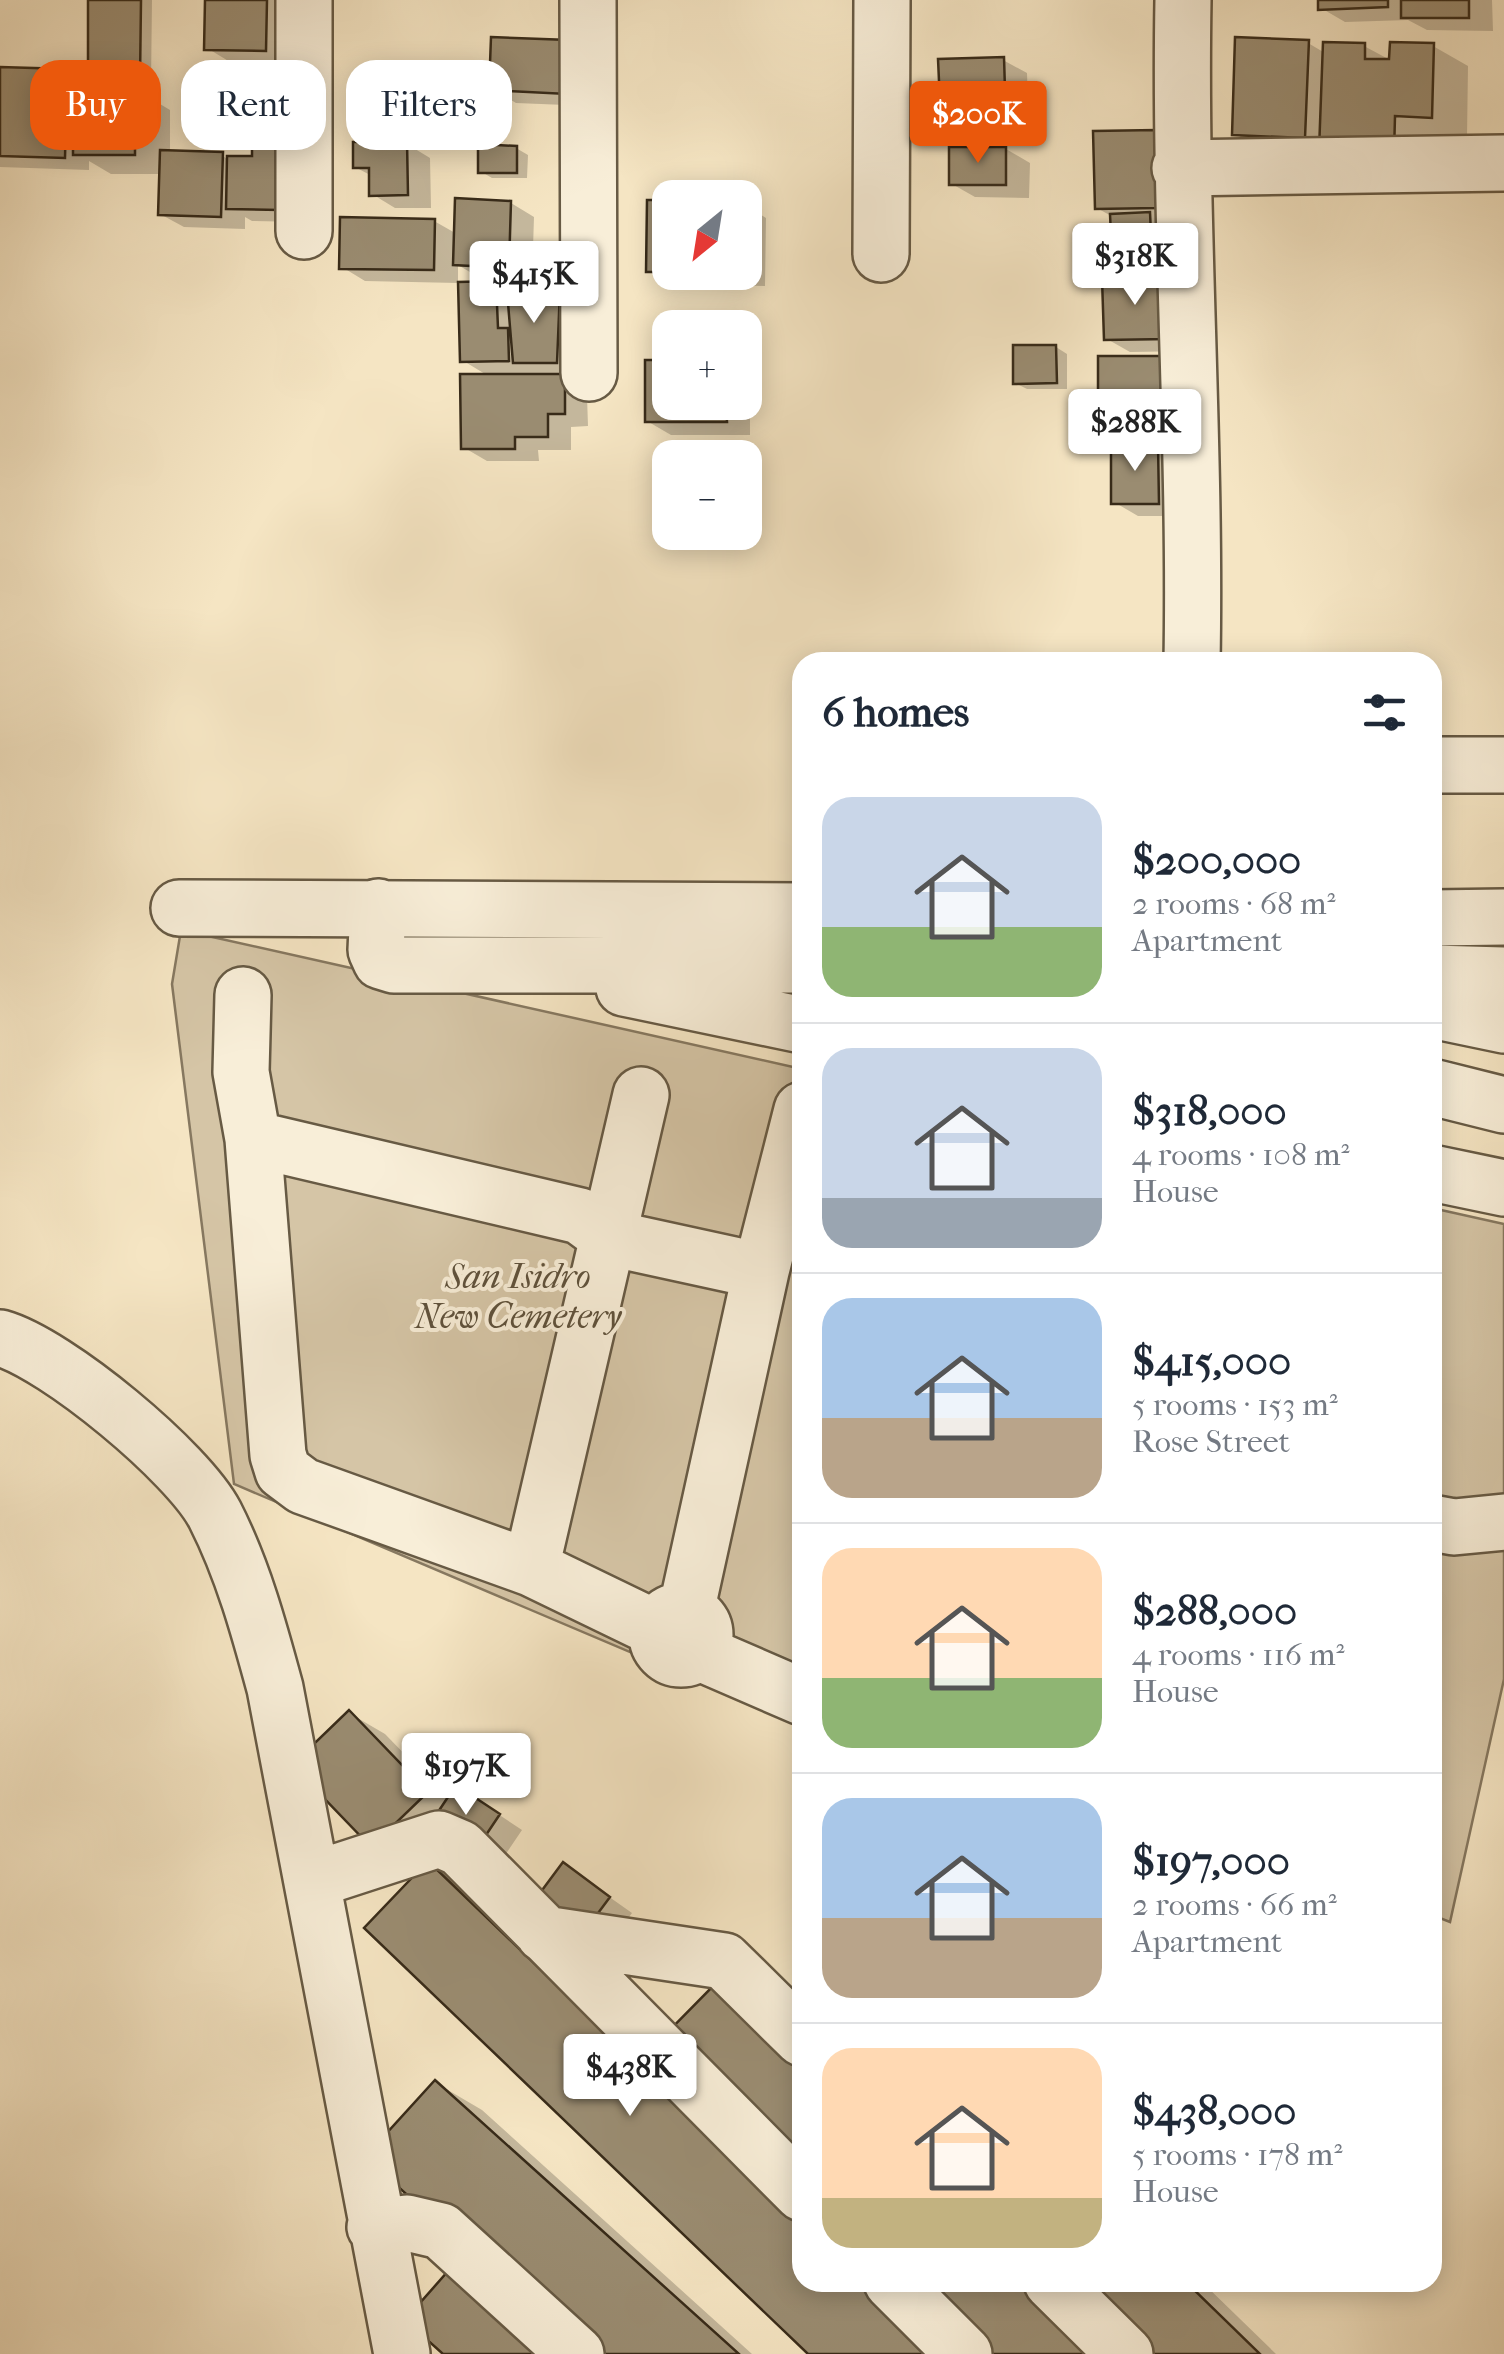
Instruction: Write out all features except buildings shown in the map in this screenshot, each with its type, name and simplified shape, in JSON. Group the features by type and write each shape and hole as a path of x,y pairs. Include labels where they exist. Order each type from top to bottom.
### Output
{"street":[{"path":"304,0 304,231"},
{"path":"588,0 589,373"},
{"path":"881,254 882,0"},
{"path":"1183,0 1180,168 1194,566 1192,652"},
{"path":"1180,168 1504,163"},
{"path":"1442,764 1504,765"},
{"path":"179,908 378,907 792,964"},
{"path":"589,936 792,912"},
{"path":"1442,918 1504,917"},
{"path":"589,936 626,989 792,1022"},
{"path":"1442,973 1504,974"},
{"path":"243,995 241,1072 252,1139 283,1471 302,1486 531,1568 680,1631 792,1691"},
{"path":"1442,1012 1504,1025"},
{"path":"1442,1090 1504,1105"},
{"path":"531,1568 642,1095"},
{"path":"252,1139 580,1216 610,1238 761,1271"},
{"path":"680,1631 792,1149"},
{"path":"1442,1175 1504,1188"},
{"path":"0,1338 63,1369 142,1432 213,1512 250,1597 275,1688 402,2354"},
{"path":"1442,1525 1504,1522"},
{"path":"313,1880 439,1839 460,1848 792,2183"},
{"path":"544,1934 724,1961 792,2028"},
{"path":"375,2227 407,2223 441,2231 576,2354"},
{"path":"902,2292 964,2354"},
{"path":"1062,2292 1124,2354"}],"green space":[{"name":"San Isidro New Cemetery","path":"181,930 792,1067 792,1721 234,1484 172,984"},
{"path":"1442,1210 1504,1224 1504,1679 1450,1922 1442,1919"}]}
